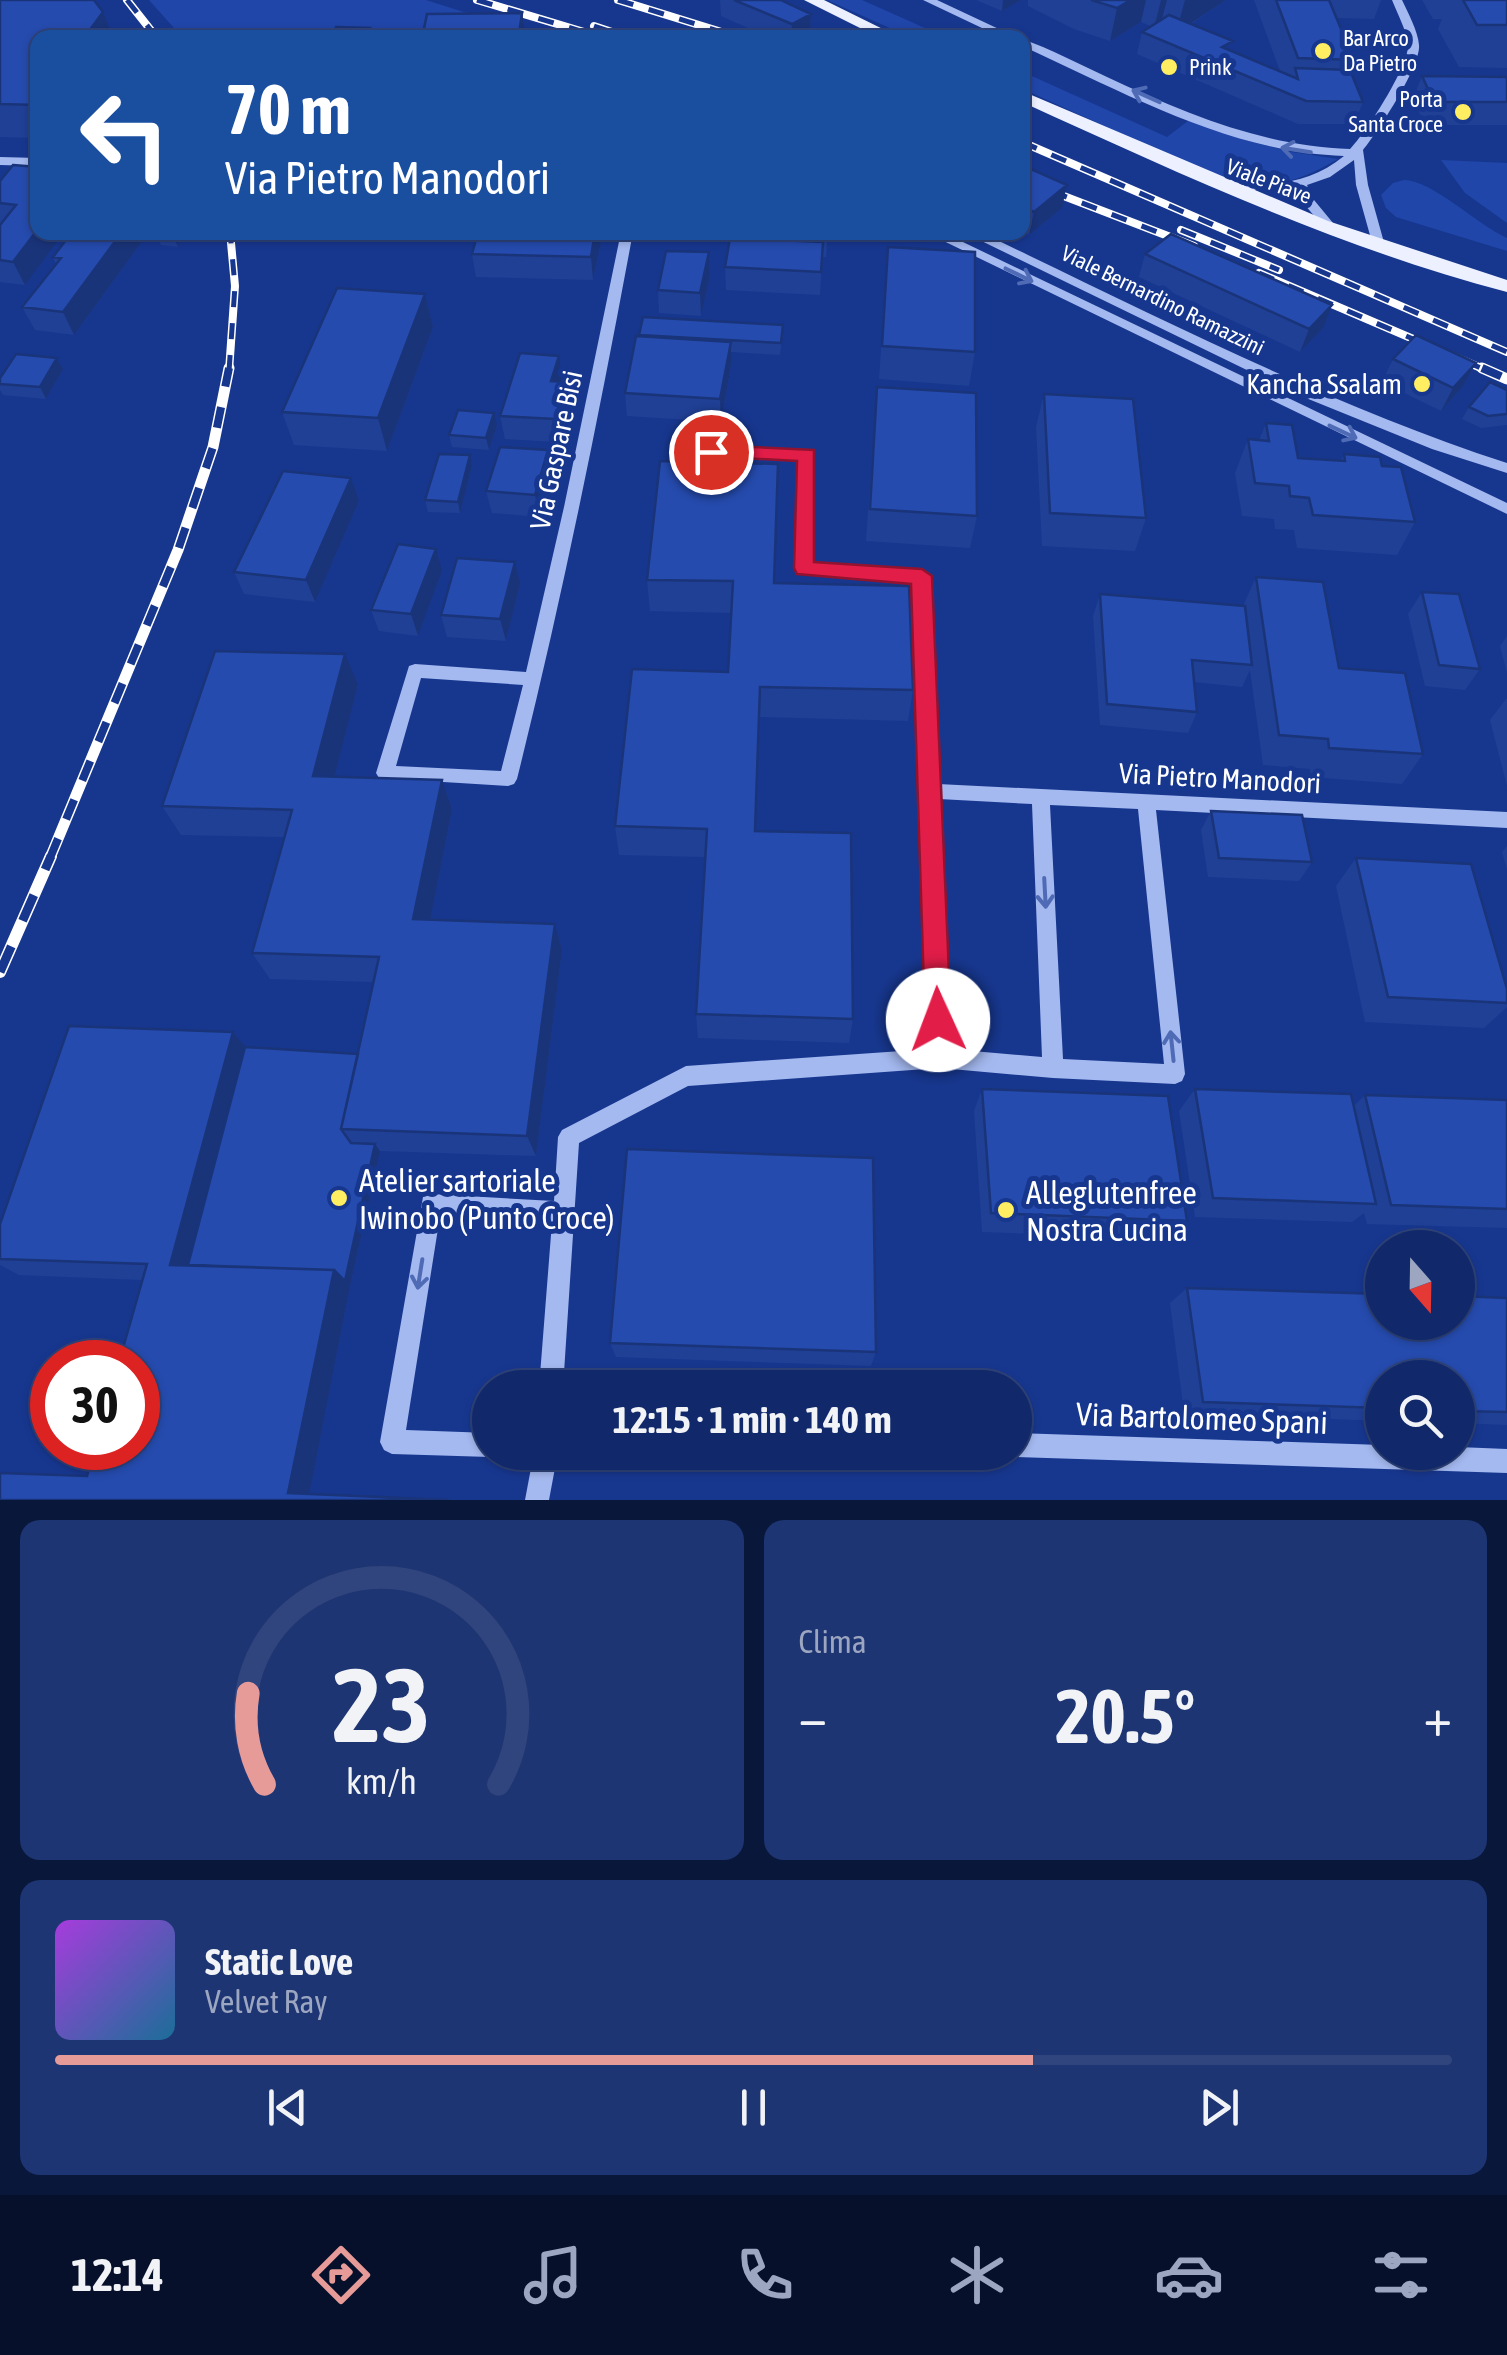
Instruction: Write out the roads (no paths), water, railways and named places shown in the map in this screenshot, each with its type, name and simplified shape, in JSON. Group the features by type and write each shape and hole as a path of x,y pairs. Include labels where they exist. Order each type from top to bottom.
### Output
{"main road":[{"path":"812,0 877,30"},
{"name":"Viale Piave","path":"1030,100 1222,188 1379,246 1507,286"}],"street":[{"path":"928,0 996,30"},
{"path":"1222,188 1302,186 1359,153 1412,59 1414,42 1397,0"},
{"path":"1030,45 1235,135 1291,150 1359,153"},
{"path":"1359,153 1362,185 1379,246"},
{"path":"0,161 30,162"},
{"path":"1302,186 1308,202 1332,229"},
{"name":"Via Gaspare Bisi","path":"534,679 415,671 385,773 508,780 534,679 588,442 625,240"},
{"name":"Viale Bernardino Ramazzini","path":"948,240 1507,509"},
{"name":"Viale Bernardino Ramazzini","path":"986,240 1276,380 1398,431 1507,468"},
{"path":"711,452 807,455 804,568 922,576 940,1058"},
{"name":"Via Pietro Manodori","path":"931,790 1507,820"},
{"path":"1040,796 1053,1068"},
{"path":"552,1370 569,1136 686,1076 940,1058 1176,1074 1146,802"},
{"path":"472,1445 392,1442 431,1205 564,1212"},
{"name":"Via Bartolomeo Spani","path":"1032,1445 1507,1461"},
{"path":"538,1500 543,1470"}],"railway":[{"path":"127,0 151,30"},
{"path":"477,0 577,30"},
{"path":"618,0 715,30"},
{"path":"594,26 606,30"},
{"path":"1030,145 1507,352"},
{"path":"1030,183 1194,246"},
{"path":"1181,230 1279,270"},
{"path":"229,371 235,286 231,240"},
{"path":"1259,273 1488,371"},
{"path":"50,858 178,550 213,447 229,368"},
{"path":"1482,368 1507,379"},
{"path":"0,972 51,856"}],"place":[{"name":"Bar Arco Da Pietro","path":"1323,51"},
{"name":"Prink","path":"1169,67"},
{"name":"Porta Santa Croce","path":"1463,112"},
{"name":"Kancha Ssalam","path":"1422,384"},
{"name":"Atelier sartoriale Iwinobo (Punto Croce)","path":"339,1198"},
{"name":"Alleglutenfree Nostra Cucina","path":"1006,1210"}]}
